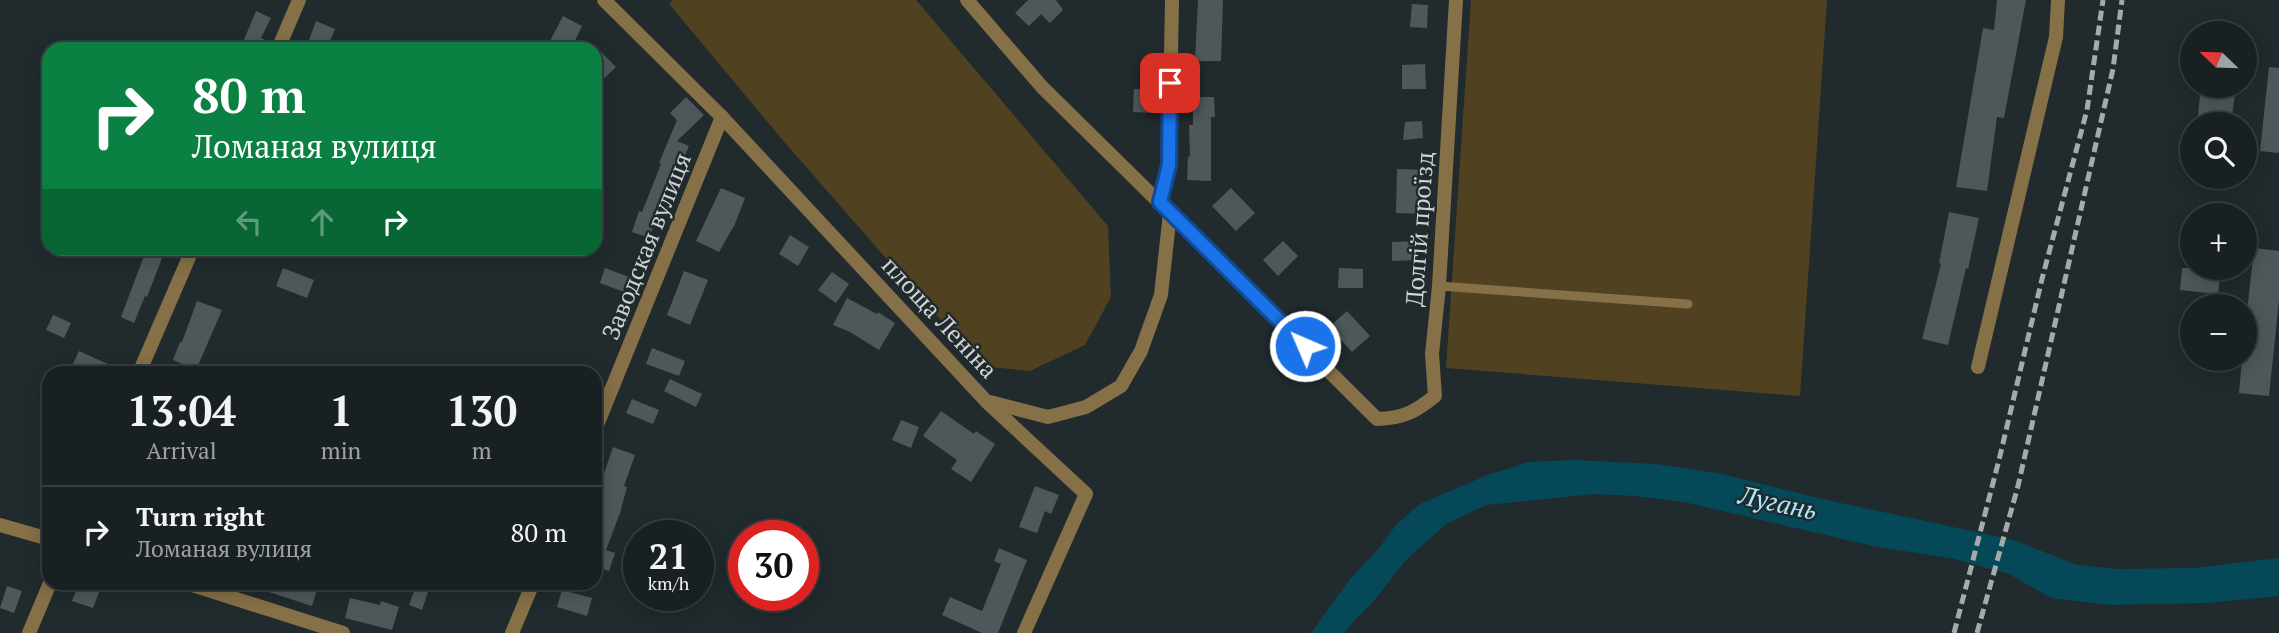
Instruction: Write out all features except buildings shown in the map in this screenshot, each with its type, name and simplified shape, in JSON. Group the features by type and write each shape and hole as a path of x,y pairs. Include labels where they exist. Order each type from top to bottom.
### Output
{"street":[{"path":"281,42 299,0"},
{"name":"площа Леніна","path":"604,0 722,117 986,401 1048,417 1086,407 1121,386 1141,351 1161,295 1169,165 1172,0"},
{"path":"967,0 1042,87 1165,208"},
{"name":"Долгій проїзд","path":"1165,208 1377,419 1396,418 1415,412 1436,396 1432,354 1439,286 1456,0"},
{"path":"1978,367 2056,37 2058,0"},
{"name":"Заводская вулиця","path":"602,413 722,117"},
{"path":"142,366 190,256"},
{"path":"986,401 1086,494 1024,633"},
{"path":"0,525 42,538"},
{"path":"29,633 47,590"},
{"path":"208,590 343,633"},
{"path":"512,633 530,590"}],"lane":[{"path":"1439,286 1688,304"}],"shaded area":[{"path":"673,0 916,0 1108,226 1111,297 1085,345 1030,371 990,367 933,312 780,137 669,4"},
{"path":"1471,0 1827,0 1800,396 1446,368"}],"water":[{"name":"Лугань","path":"1575,460 1656,464 1717,473 1827,500 2014,540 2077,565 2119,569 2194,568 2279,558 2279,596 2208,603 2110,605 2051,598 2009,574 1954,559 1873,546 1684,502 1594,494 1486,505 1446,524 1406,560 1345,633 1311,633 1350,579 1397,524 1420,504 1485,476 1528,462"}],"railway":[{"path":"1954,633 2087,110 2103,0"},
{"path":"1977,633 2018,486 2113,69 2122,0"}],"route":[{"path":"1170,83 1169,165 1160,202 1305,346"}]}
